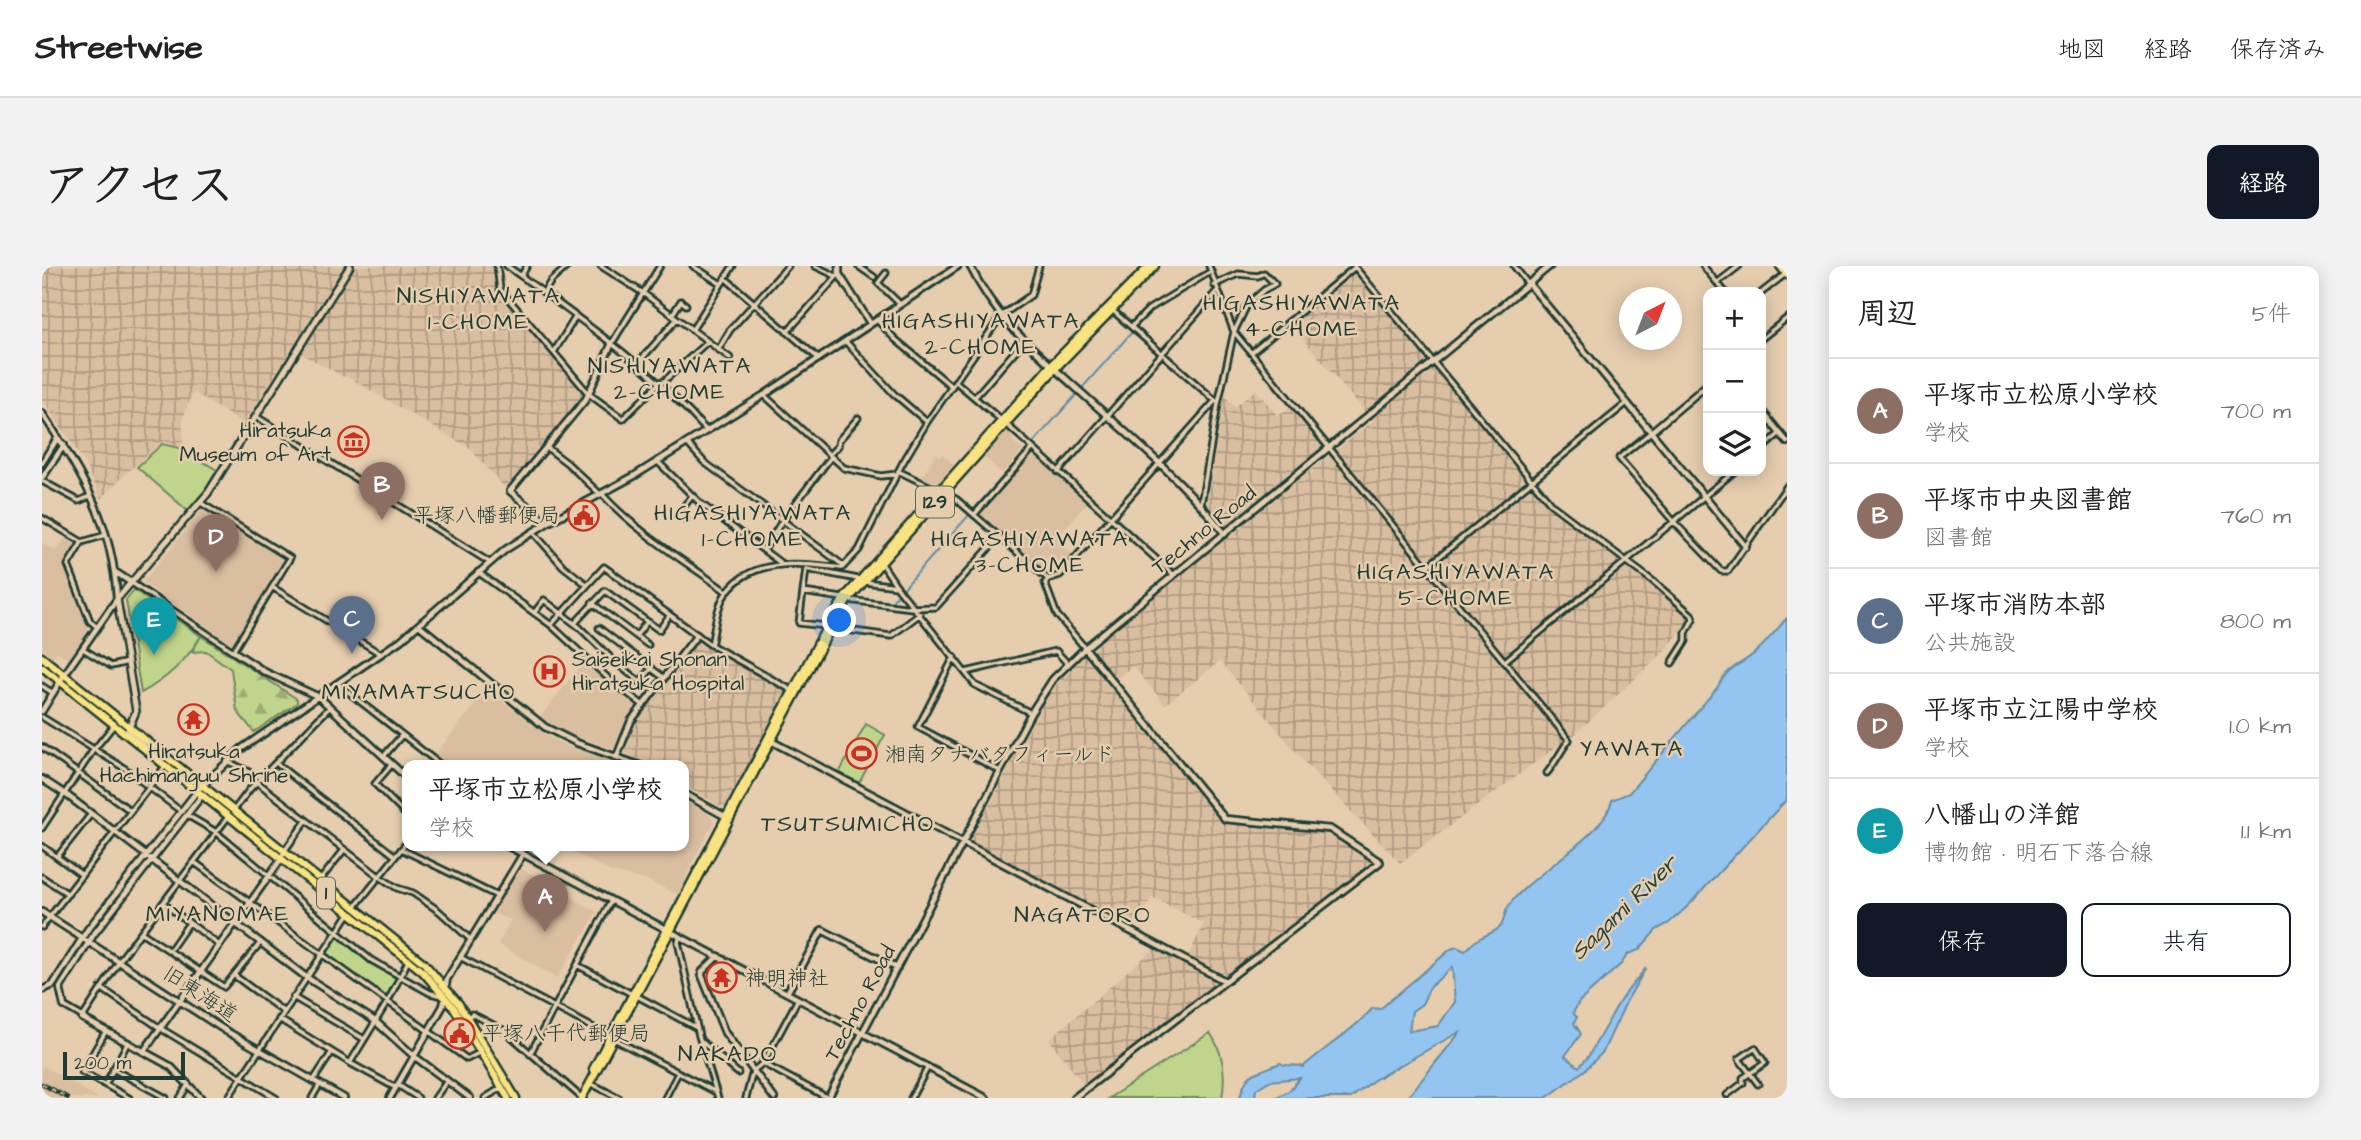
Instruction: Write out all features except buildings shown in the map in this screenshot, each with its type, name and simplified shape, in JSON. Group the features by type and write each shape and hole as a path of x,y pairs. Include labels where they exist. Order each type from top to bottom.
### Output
{"highway":[{"name":"129","path":"769,740 793,691 846,599 1003,421 1149,266"},
{"name":"129","path":"1053,367 1155,266"},
{"name":"129","path":"861,581 881,562 941,491"},
{"name":"129","path":"580,1097 829,627"},
{"name":"1","path":"42,657 114,725 418,958 443,983 448,998 508,1098"},
{"name":"1","path":"42,667 104,707 197,781 202,790"},
{"path":"104,707 107,714 114,719 114,725"},
{"name":"1","path":"284,854 321,879 409,959 443,983"},
{"name":"1","path":"448,998 468,1017 516,1098"},
{"name":"129","path":"580,1097 590,1083 612,1037"}],"main road":[{"path":"152,754 129,732 136,711 117,599 201,503 350,266"}],"street":[{"path":"497,266 500,289 589,394 623,419 707,342"},
{"path":"508,266 637,363 661,383 706,430"},
{"path":"521,276 527,266"},
{"path":"544,293 551,281 568,266"},
{"path":"601,266 643,293 730,358"},
{"path":"547,523 510,491 589,394 612,343 660,266"},
{"path":"693,266 722,284"},
{"path":"692,330 733,266"},
{"path":"718,350 730,330 788,266"},
{"path":"815,266 838,275 870,323"},
{"path":"787,332 838,275 839,266"},
{"path":"858,266 874,277"},
{"path":"201,1098 170,1066 64,1006 60,988 89,942 184,813 227,761 381,654 419,625 489,562 532,532 657,461 764,395 956,266"},
{"path":"970,266 985,294 1023,342 1160,463 1201,504 1225,534"},
{"path":"711,645 714,620 727,592 741,579 759,570 783,564 842,568 859,550 927,422 1001,316 1031,295 1040,266"},
{"path":"1209,266 1234,332 1569,740 1559,753 1559,760 1547,773"},
{"path":"1251,353 1354,266 1552,505 1654,582 1692,615 1686,641 1672,663"},
{"path":"1514,266 1746,547"},
{"name":"Techno Road","path":"828,1098 1031,713 1053,679 1085,648 1550,266"},
{"path":"1703,266 1721,287"},
{"path":"1717,283 1739,266"},
{"path":"1766,288 1784,271"},
{"path":"1132,327 1152,307 1210,272"},
{"path":"886,273 878,283 900,304"},
{"path":"1201,504 1217,402 1234,332 1247,305 1275,284 1264,273 1258,276 1238,274 1214,285"},
{"path":"725,278 820,359"},
{"path":"1058,472 1217,291"},
{"path":"672,315 681,301 686,304"},
{"path":"1112,310 1217,402"},
{"path":"554,352 576,316"},
{"path":"1766,335 1787,318"},
{"path":"637,363 677,319"},
{"path":"876,319 895,339 951,386"},
{"path":"845,341 894,394 927,422"},
{"path":"975,397 1023,342"},
{"path":"955,381 1174,575"},
{"path":"1703,388 1619,458 1721,571 1728,571 1787,486"},
{"path":"764,395 844,468 881,476 898,473 956,499 1048,579"},
{"path":"1074,1098 1380,862 1330,829 1225,818 1057,615 1045,583 1048,579 1060,575 1217,402"},
{"path":"1428,566 1627,403"},
{"path":"42,413 78,467 92,495 106,535 117,599 42,711"},
{"path":"1763,413 1787,442"},
{"path":"257,417 489,562"},
{"path":"764,550 782,521 858,418"},
{"path":"1766,446 1780,433"},
{"path":"42,463 58,437"},
{"path":"687,443 704,462 844,566"},
{"path":"64,445 42,479 79,501 92,495"},
{"path":"546,447 652,538 727,592"},
{"path":"974,515 1032,449"},
{"path":"657,461 692,496 783,564"},
{"path":"1504,661 1729,476"},
{"path":"686,520 678,514 692,496"},
{"path":"201,503 290,558 233,651"},
{"path":"42,518 82,542"},
{"path":"532,532 563,566 586,584"},
{"path":"97,627 90,621 68,565 82,542 106,535"},
{"path":"803,592 931,608 940,604 1000,536"},
{"path":"881,562 975,685 1031,713"},
{"path":"551,625 604,567 711,645 793,691"},
{"path":"897,586 806,569 799,622 891,636 920,614"},
{"path":"114,572 265,672 318,697 402,773"},
{"path":"478,572 551,625 609,679 643,705"},
{"path":"272,587 381,654"},
{"path":"575,623 605,591 659,630 670,616"},
{"path":"534,613 544,600 575,623 615,663 640,681 652,668"},
{"path":"592,603 648,645"},
{"path":"636,636 647,622"},
{"path":"419,625 545,727 577,743 627,760"},
{"path":"599,628 664,678"},
{"path":"617,756 631,721 696,635"},
{"path":"82,649 111,666 128,663"},
{"path":"966,672 1056,651 1068,664"},
{"path":"954,657 918,727 1000,771"},
{"path":"338,684 434,760"},
{"path":"42,686 53,694"},
{"path":"83,1017 119,961 216,832 259,780 331,707"},
{"path":"42,717 216,832 371,960 430,993 448,998 390,1098"},
{"path":"42,828 114,725"},
{"path":"384,756 402,735"},
{"path":"769,740 1225,981"},
{"path":"42,747 131,811"},
{"path":"227,761 259,780 306,821 380,877 397,888 413,893 439,911 471,940"},
{"path":"276,763 396,857"},
{"path":"392,764 375,784 402,811"},
{"path":"42,927 166,765"},
{"path":"42,779 306,977 375,1021 414,1056 470,1098"},
{"path":"197,781 203,783 210,780"},
{"path":"689,796 728,818"},
{"path":"42,990 52,987 82,937 184,813"},
{"path":"57,857 91,814"},
{"path":"42,816 47,820"},
{"path":"144,1051 306,821"},
{"path":"42,846 82,875"},
{"path":"228,1098 321,954 401,849"},
{"path":"321,879 344,850"},
{"path":"405,851 497,896"},
{"path":"518,851 982,1097"},
{"path":"443,983 523,854"},
{"path":"194,862 467,1059 481,1052"},
{"path":"42,877 68,894"},
{"path":"530,1054 611,901"},
{"path":"163,903 219,945"},
{"name":"旧東海道","path":"42,912 180,1001 344,1098"},
{"path":"170,950 189,923"},
{"path":"787,993 822,930 897,968"},
{"path":"141,932 224,987 261,942"},
{"path":"680,936 678,942 697,1028 718,1098"},
{"path":"718,956 702,972 702,976 725,1033 774,1098"},
{"path":"460,957 716,1092"},
{"path":"350,1063 388,1001 409,959"},
{"path":"577,965 697,1028"},
{"path":"235,976 284,1012"},
{"path":"101,988 160,1028 276,1098"},
{"path":"293,997 364,1039"},
{"path":"746,1098 753,1070 762,1063 798,999"},
{"path":"468,1017 472,1014 501,1028 580,1097"},
{"path":"279,1019 350,1063 418,1098"},
{"path":"106,1031 82,1072 129,1098"},
{"path":"700,1040 738,1073"},
{"path":"105,1085 128,1042"},
{"path":"1727,1096 1743,1083 1743,1078 1749,1074 1765,1063 1755,1048 1739,1059 1749,1074 1758,1084"},
{"path":"313,1080 332,1052"},
{"path":"762,1063 828,1098"},
{"path":"911,1098 928,1067"},
{"path":"113,1069 166,1098"},
{"path":"665,1098 678,1073"},
{"path":"435,1098 447,1081"},
{"path":"590,1083 619,1098"},
{"path":"180,1098 188,1084"},
{"path":"312,1098 320,1084"},
{"path":"485,1098 502,1087"}],"shaded area":[{"path":"42,266 344,266 244,424 194,393 183,419 183,445 176,447 165,441 159,444 101,499 84,462 42,399"},
{"path":"356,266 496,266 498,290 585,395 520,475 504,487 469,448 346,376 300,353"},
{"path":"1356,270 1530,482 1428,565 1335,451 1373,421 1291,325"},
{"path":"1256,390 1277,415 1292,406 1324,446 1224,527 1206,506 1225,396 1235,407"},
{"path":"1006,428 1014,435 1011,440 1023,450 1002,473 982,455"},
{"path":"1032,452 1088,502 1060,534 1068,542 1064,546 1074,555 1060,571 1049,576 978,513"},
{"path":"936,453 940,457 942,454 954,465 936,486 921,479"},
{"path":"1331,454 1567,739 1400,863 1307,765 1220,661 1165,705 1133,666 1116,679 1092,648"},
{"path":"1532,485 1545,500 1621,561 1505,658 1431,568"},
{"path":"206,510 283,557 285,562 232,645 144,581 201,511"},
{"path":"67,535 79,544 66,565 90,629 69,660 57,652 53,657 42,649 42,543 56,551"},
{"path":"1625,564 1692,618 1663,653 1572,737 1508,661"},
{"path":"698,639 710,649 787,692 726,805 720,806 689,788 689,760 640,760 624,753 622,750 635,721"},
{"path":"1086,653 1225,822 1331,832 1376,861 1227,975 1188,956 1204,924 1152,897 1135,928 972,842 971,839 1046,698 1065,673"},
{"path":"585,660 636,703 612,749 567,733 540,717"},
{"path":"487,690 548,736 569,747 608,760 437,760 433,757"},
{"path":"689,803 709,814 714,822 679,895 646,880 611,872 571,851 689,851"},
{"path":"520,868 597,912 557,978 498,944 511,920 493,913"},
{"path":"1156,947 1218,980 1218,983 1085,1087 1049,1039"},
{"path":"42,1065 98,1098 42,1098"}],"green space":[{"path":"162,444 179,448 217,470 206,490 188,511 137,467"},
{"path":"134,590 201,636 175,669 141,693 126,600"},
{"path":"201,636 297,699 297,703 254,732 237,711 231,669 206,651 192,652"},
{"name":"湘南タナバタフィールド","path":"866,724 885,735 859,783 839,773"},
{"path":"337,934 371,960 400,976 388,1001 324,952"},
{"path":"1210,1033 1223,1064 1222,1098 1109,1098"}],"water":[{"name":"Sagami River","path":"1787,618 1787,799 1687,907 1669,923 1656,930 1639,950 1628,954 1621,964 1579,1002 1573,1013 1577,1017 1574,1023 1581,1034 1565,1056 1579,1067 1588,1057 1621,999 1646,968 1626,1002 1603,1052 1585,1070 1546,1098 1407,1098 1461,1031 1374,1080 1351,1098 1275,1098 1289,1091 1300,1078 1269,1081 1256,1089 1255,1098 1240,1098 1249,1077 1280,1063 1303,1067 1373,1008 1380,1009 1451,949 1457,947 1465,951 1475,941 1500,927 1508,907 1518,894 1595,828 1606,814 1612,800 1629,793 1726,674 1757,651","holes":["1452,967 1455,1002 1438,1026 1409,1031 1412,1011 1422,1004 1430,987"]}],"waterway":[{"path":"1135,328 1151,311"},
{"path":"1082,388 1133,331"},
{"path":"1032,444 1077,394"},
{"path":"973,510 1028,449"},
{"path":"903,589 970,514"},
{"path":"889,605 899,593"}],"railway":[{"path":"42,1084 68,1098"}],"place":[{"name":"Hiratsuka Museum of Art","path":"354,442"},
{"name":"平塚八幡郵便局","path":"583,515"},
{"name":"平塚市中央図書館","path":"382,520"},
{"name":"平塚市立江陽中学校","path":"216,572"},
{"name":"平塚市消防本部","path":"352,654"},
{"name":"八幡山の洋館","path":"154,655"},
{"name":"Saiseikai Shonan Hiratsuka Hospital","path":"549,671"},
{"name":"Hiratsuka Hachimanguu Shrine","path":"194,719"},
{"name":"湘南タナバタフィールド","path":"862,754"},
{"name":"平塚市立松原小学校","path":"545,932"},
{"name":"神明神社","path":"722,978"},
{"name":"平塚八千代郵便局","path":"459,1033"}],"district":[{"name":"NISHIYAWATA 1-CHOME","path":"479,309"},
{"name":"HIGASHIYAWATA 4-CHOME","path":"1302,316"},
{"name":"HIGASHIYAWATA 2-CHOME","path":"981,334"},
{"name":"NISHIYAWATA 2-CHOME","path":"670,379"},
{"name":"HIGASHIYAWATA 1-CHOME","path":"753,526"},
{"name":"HIGASHIYAWATA 3-CHOME","path":"1030,552"},
{"name":"HIGASHIYAWATA 5-CHOME","path":"1456,585"},
{"name":"MIYAMATSUCHO","path":"419,692"},
{"name":"YAWATA","path":"1632,749"},
{"name":"TSUTSUMICHO","path":"848,824"},
{"name":"MIYANOMAE","path":"218,914"},
{"name":"NAGATORO","path":"1083,915"},
{"name":"NAKADO","path":"728,1054"}]}
